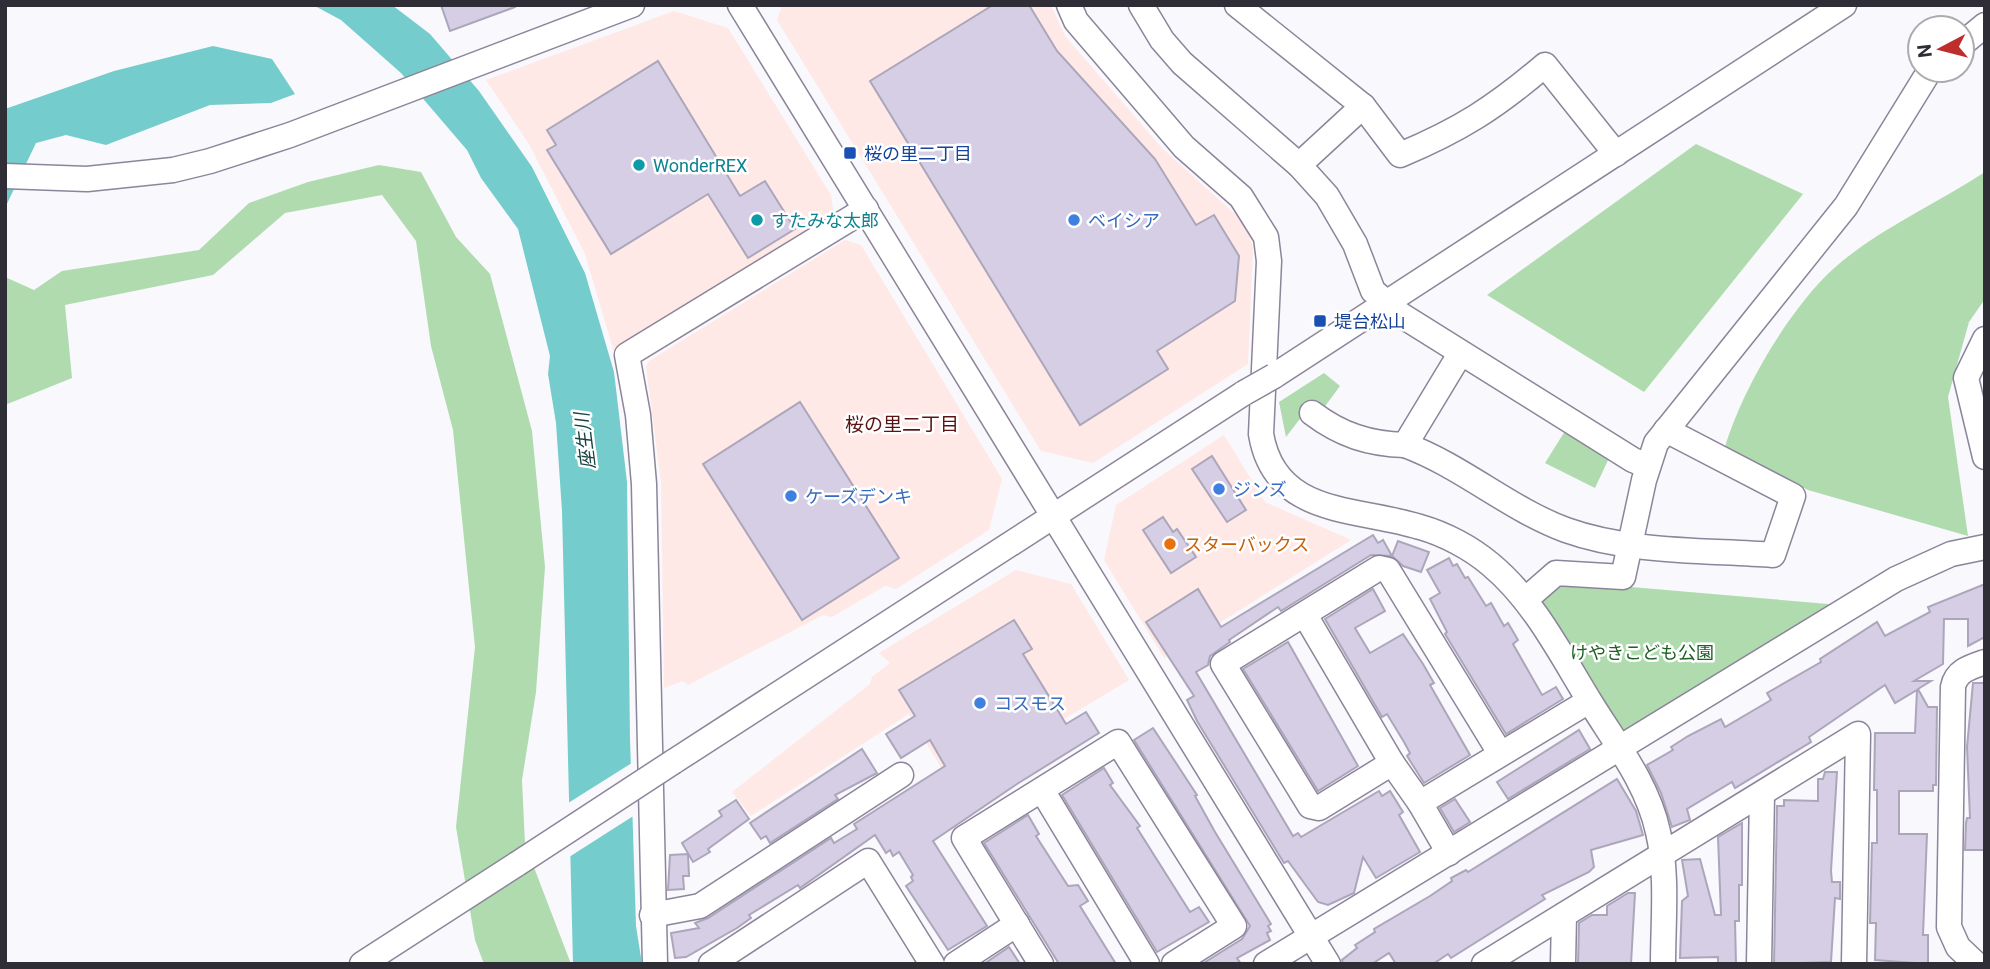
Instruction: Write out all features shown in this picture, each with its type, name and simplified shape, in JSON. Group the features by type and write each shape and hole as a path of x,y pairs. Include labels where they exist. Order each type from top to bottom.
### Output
{"street":[{"path":"5,176 87,179 148,173 211,161 632,5"},
{"path":"740,5 1328,964"},
{"path":"1069,5 1076,21 1184,147 1241,197 1266,237 1269,261 1261,434 1264,451 1280,480 1305,499 1421,527 1446,538 1490,564 1525,600 1589,701 1651,809 1662,855 1662,964"},
{"path":"1141,5 1162,40 1182,63 1299,165 1342,219 1370,287 1385,303 1460,354 1633,460 1648,466"},
{"path":"1237,5 1363,106 1400,155 1453,133 1508,97 1545,65 1616,154"},
{"path":"362,964 1844,5"},
{"path":"1525,600 1556,573 1623,577 1648,466 1656,443 1846,206 1921,84"},
{"path":"1299,165 1363,106"},
{"path":"655,964 645,484 638,415 627,355 866,209"},
{"path":"1985,340 1966,378 1985,457"},
{"path":"1405,445 1460,354"},
{"path":"1312,413 1340,432 1359,439 1405,445 1435,456 1543,520 1603,540 1773,555 1793,496 1666,430"},
{"path":"1266,964 1896,579 1951,554 1985,547"},
{"path":"1392,763 1319,807 1310,806 1223,664 1379,568 1388,570 1500,753"},
{"path":"1305,615 1392,763 1420,803 1449,853"},
{"path":"1976,964 1958,947 1949,927 1953,687 1954,678 1960,673 1985,662"},
{"path":"1420,803 1589,701"},
{"path":"1484,964 1858,734 1854,964"},
{"path":"1041,964 964,838 1118,742 1234,926 1174,964"},
{"path":"652,915 700,906 901,775"},
{"path":"1042,790 1147,964"},
{"path":"1759,964 1762,794"},
{"path":"710,964 868,862 932,964"},
{"path":"1563,964 1564,915"},
{"path":"956,964 1017,924"}],"shaded area":[{"name":"ベイシア","path":"782,5 1051,5 1065,36 1162,148 1236,215 1247,230 1253,248 1248,364 1093,463 1041,451 777,20"},
{"path":"674,11 728,28 831,195 834,217 614,352 585,254 529,144 486,80"},
{"path":"845,240 861,245 1002,479 989,530 896,589 885,586 832,617 823,615 688,685 683,681 664,688 661,481 646,367 649,361"},
{"path":"1224,435 1265,502 1351,540 1164,658 1104,560 1116,505"},
{"path":"1016,570 1071,584 1129,680 952,786 909,714 751,816 732,792 870,684 872,677 890,663 879,653"}],"green space":[{"path":"1696,144 1803,194 1644,392 1487,295"},
{"path":"379,165 421,172 456,237 490,274 532,431 545,567 536,692 522,780 525,844 571,964 484,964 475,940 456,827 475,647 453,430 431,346 416,241 382,195 285,213 213,275 65,305 72,378 5,405 5,277 34,290 62,271 199,250 249,203 308,182"},
{"path":"1985,172 1985,299 1969,322 1948,397 1968,536 1808,490 1725,447 1743,401 1768,352 1815,287 1867,242"},
{"path":"1324,373 1340,386 1323,409 1312,403 1286,437 1279,402"},
{"path":"1565,431 1609,458 1595,488 1545,463"},
{"name":"けやきこども公園","path":"1561,581 1840,605 1622,734 1537,603"}],"water":[{"name":"座生川","path":"313,5 392,5 430,34 479,91 532,167 585,273 614,372 627,482 630,739 636,926 642,964 573,964 562,511 556,423 548,374 550,356 518,229 481,178 467,150 401,73 341,20"},
{"path":"213,46 272,59 295,94 271,103 210,105 106,145 66,135 36,143 5,208 5,109 114,71"}],"pier":[{"path":"635,761 638,813 566,859 565,805"}],"building":[{"path":"441,5 515,5 515,7 450,31"},
{"name":"ベイシア","path":"993,5 1029,5 1057,51 1155,159 1196,225 1214,215 1239,256 1235,301 1157,351 1168,369 1080,425 870,81"},
{"name":"WonderREX","path":"658,61 740,196 765,181 795,229 748,258 708,194 611,254 547,150 556,145 547,130"},
{"name":"ケーズデンキ","path":"800,402 899,558 802,620 703,464"},
{"name":"ジンズ","path":"1212,456 1246,510 1227,522 1192,469"},
{"name":"スターバックス","path":"1163,517 1173,532 1177,529 1196,557 1171,573 1143,530"},
{"path":"1373,535 1378,543 1383,540 1392,556 1371,555 1281,611 1278,607 1229,640 1230,642 1210,656 1208,665 1196,672 1293,836 1298,833 1301,837 1379,791 1382,796 1390,791 1403,812 1399,815 1420,852 1376,878 1363,857 1354,893 1328,905 1318,902 1288,861 1284,863 1197,721 1187,700 1194,696 1146,622 1198,589 1221,627"},
{"path":"1398,541 1429,552 1421,572 1403,566 1392,556"},
{"path":"1449,558 1453,566 1457,564 1465,578 1468,577 1486,606 1491,603 1504,626 1508,623 1518,640 1513,644 1542,695 1556,687 1563,699 1506,734 1445,634 1447,632 1430,599 1440,593 1427,570"},
{"path":"1985,584 1985,637 1968,646 1968,619 1944,619 1943,664 1914,681 1931,681 1918,689 1928,707 1937,707 1936,785 1933,785 1933,791 1899,791 1899,834 1927,834 1923,935 1928,935 1928,964 1875,960 1876,923 1870,923 1872,843 1877,843 1875,733 1915,733 1917,690 1895,703 1885,685 1809,737 1811,742 1735,788 1732,782 1687,809 1690,820 1672,827 1661,793 1647,765 1673,750 1671,747 1688,736 1721,719 1725,727 1771,700 1767,693 1821,662 1820,659 1877,622 1885,636 1930,612 1928,607"},
{"path":"1373,589 1385,611 1355,628 1370,653 1403,634 1434,683 1430,685 1470,755 1424,783 1407,756 1410,753 1404,742 1387,714 1382,717 1325,619"},
{"path":"1014,620 1032,649 1023,654 1066,724 1086,712 1099,733 933,841 987,926 948,950 906,886 913,881 913,875 899,852 893,856 890,850 886,853 875,835 800,888 798,885 749,915 751,918 737,928 686,957 675,958 671,933 699,928 695,923 708,918 831,838 834,843 857,829 854,824 945,766 930,740 901,758 886,734 915,716 899,690"},
{"path":"1288,642 1358,766 1318,791 1243,669"},
{"path":"1973,683 1985,683 1984,850 1965,850 1966,823 1967,818 1970,818 1967,747"},
{"path":"1153,728 1197,795 1195,796 1215,832 1271,924 1268,926 1271,931 1267,933 1270,940 1237,958 1241,964 1202,964 1242,939 1250,926 1134,740"},
{"path":"1579,730 1590,749 1508,799 1497,782"},
{"path":"862,749 877,773 835,795 838,799 770,843 766,836 761,839 750,823"},
{"path":"1104,768 1113,783 1110,785 1140,826 1137,828 1190,912 1199,907 1209,922 1157,952 1062,795"},
{"path":"1825,772 1837,772 1831,871 1832,882 1840,882 1840,899 1835,898 1831,962 1774,964 1777,806 1784,806 1784,800 1818,801 1818,779 1823,779"},
{"path":"1617,779 1636,811 1643,835 1591,850 1594,867 1589,872 1542,895 1545,899 1451,958 1448,954 1433,964 1396,964 1389,953 1372,964 1343,964 1342,960 1357,948 1355,945 1375,932 1374,929 1430,896 1452,881 1451,878 1466,870 1468,872"},
{"path":"1455,799 1470,822 1454,832 1440,808"},
{"path":"736,800 749,819 708,849 710,852 693,862 682,843 722,816 719,811"},
{"path":"1028,815 1039,834 1036,836 1068,886 1078,885 1088,901 1080,906 1116,964 1059,964 984,843"},
{"path":"1742,823 1742,885 1739,885 1739,921 1735,921 1736,964 1718,964 1718,957 1680,958 1682,901 1688,896 1682,860 1700,859 1715,915 1721,915 1718,837"},
{"path":"688,854 689,876 683,876 684,889 668,890 670,855"},
{"path":"1628,893 1635,893 1631,964 1578,964 1579,923 1592,915 1607,915 1607,906"},
{"path":"1009,947 1020,964 984,964"}],"place":[{"name":"桜の里二丁目","path":"850,153"},
{"name":"WonderREX","path":"639,165"},
{"name":"すたみな太郎","path":"757,220"},
{"name":"ベイシア","path":"1074,220"},
{"name":"堤台松山","path":"1320,321"},
{"name":"ジンズ","path":"1219,489"},
{"name":"ケーズデンキ","path":"791,496"},
{"name":"スターバックス","path":"1170,544"},
{"name":"コスモス","path":"980,703"}],"district":[{"name":"桜の里二丁目","path":"902,424"}]}
